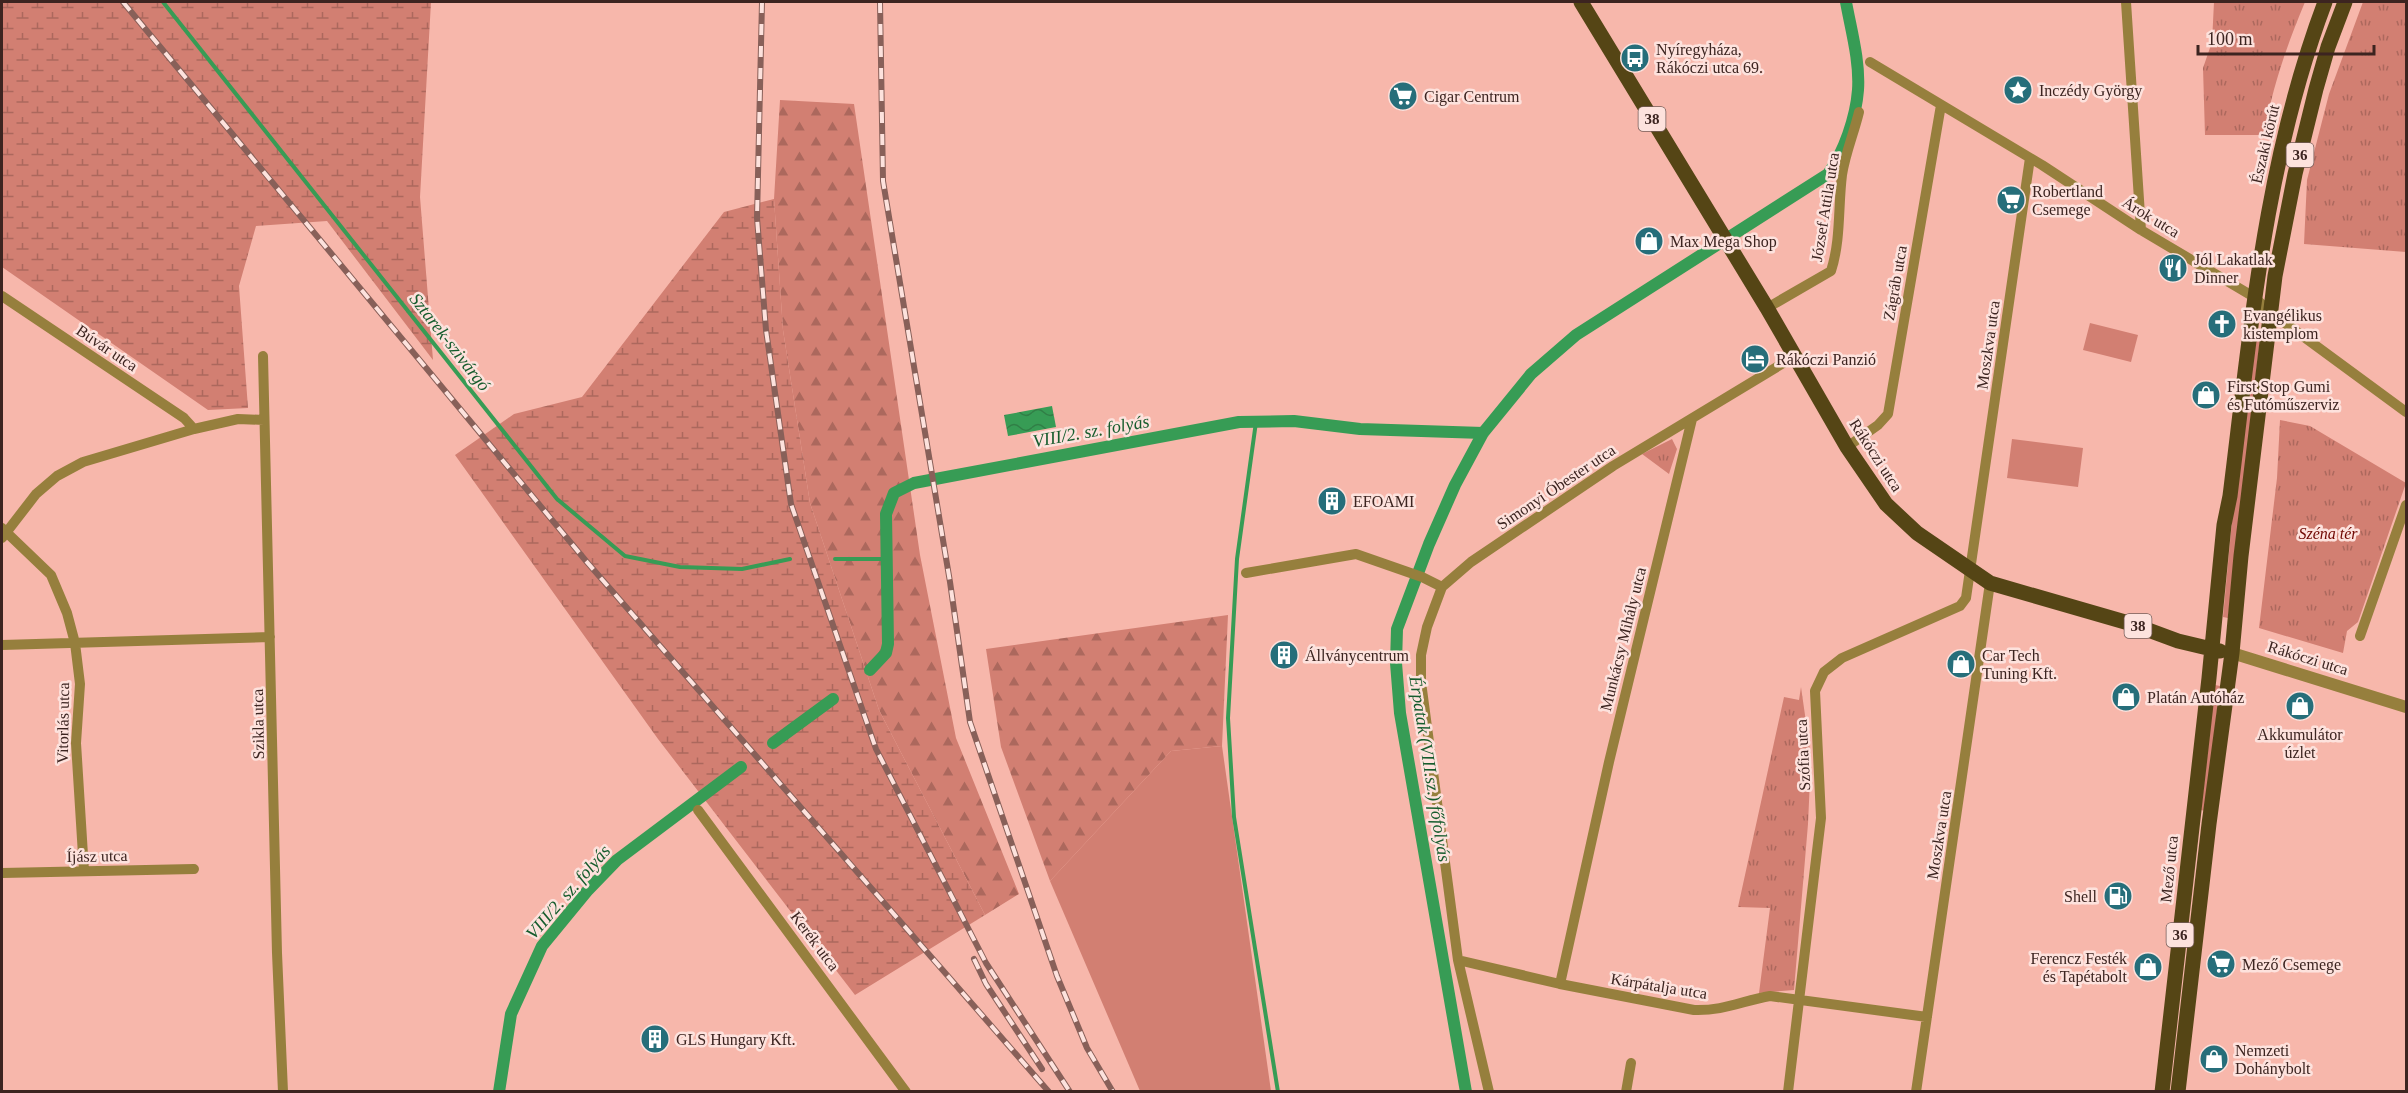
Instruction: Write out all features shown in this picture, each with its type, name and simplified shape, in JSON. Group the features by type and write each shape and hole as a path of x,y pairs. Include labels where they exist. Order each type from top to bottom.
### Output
{"main road":[{"name":"Rákóczi utca","path":"1581,2 1767,308 1848,447 1886,504 1917,533 1990,583 2132,624 2178,641 2232,653"},
{"name":"Északi körút","path":"2254,297 2286,122 2325,2"},
{"name":"36","path":"2232,653 2241,556 2278,257 2316,89 2328,47 2345,2"},
{"name":"36","path":"2211,650 2224,525 2254,297"},
{"name":"Mező utca","path":"2162,1092 2211,650"},
{"name":"Mező utca","path":"2178,1092 2212,797 2232,653"}],"street":[{"path":"2126,2 2141,230"},
{"name":"Árok utca","path":"1870,62 2030,158 2141,230 2254,297 2270,312 2406,412"},
{"name":"Zágráb utca","path":"1848,447 1878,425 1888,414 1941,105"},
{"name":"József Attila utca","path":"1767,308 1831,271 1835,260 1842,198 1842,173 1859,112"},
{"name":"Moszkva utca","path":"1971,572 2030,158"},
{"name":"Búvár utca","path":"2,296 184,418 194,429"},
{"name":"Szikla utca","path":"263,356 283,1092"},
{"path":"1692,419 1795,356"},
{"path":"3,533 36,494 57,476 83,462 194,429 238,419 264,420"},
{"name":"Simonyi Óbester utca","path":"1442,586 1471,562 1603,473 1692,419"},
{"name":"Munkácsy Mihály utca","path":"1560,984 1609,762 1692,419"},
{"path":"2360,636 2406,505"},
{"name":"Vitorlás utca","path":"3,533 51,575 67,613 75,643 80,684 76,743 84,871"},
{"path":"1246,573 1356,554 1442,586 1427,627 1420,655 1421,682 1458,960 1490,1092"},
{"path":"1971,572 1966,598 1986,607"},
{"name":"Moszkva utca","path":"1917,1092 1985,632 1990,583"},
{"name":"Szófia utca","path":"1788,1092 1821,818 1815,691 1824,672 1842,658 1960,606 1966,598"},
{"path":"2,645 270,637"},
{"name":"Rákóczi utca","path":"2232,653 2406,707"},
{"name":"Kerék utca","path":"698,810 906,1092"},
{"name":"Íjász utca","path":"2,873 194,869"},
{"name":"Kárpátalja utca","path":"1458,960 1560,984 1694,1010 1715,1010 1770,996 1800,998 1927,1017"},
{"path":"1626,1092 1631,1063"}],"green space":[{"path":"2,2 431,2 420,197 433,360 327,221 256,226 239,286 248,408 208,410 2,267"},
{"path":"2214,2 2305,2 2281,67 2264,135 2205,135 2203,68 2212,42"},
{"path":"2363,2 2406,2 2406,252 2304,244 2307,180 2329,94"},
{"path":"780,100 854,104 920,555 956,738 1019,894 985,915 879,710 810,503 783,330 774,199"},
{"path":"774,199 783,330 810,503 879,710 985,915 855,995 658,739 455,455 514,414 582,397 724,212"},
{"path":"2090,323 2138,335 2131,362 2083,350"},
{"path":"2255,339 2260,339 2228,618 2223,617 2232,521"},
{"name":"Széna tér","path":"2280,420 2310,426 2406,483 2358,622 2347,631 2343,653 2259,628 2277,478"},
{"path":"1672,439 1677,449 1669,474 1642,454"},
{"path":"2012,439 2083,448 2078,487 2007,478"},
{"path":"1228,615 1222,746 1171,751 1050,881 1001,747 986,649"},
{"path":"2215,685 2220,686 2205,811 2201,810"},
{"path":"1801,687 1811,757 1808,824 1794,990 1759,993 1770,908 1738,907 1784,697 1799,700"},
{"path":"1222,746 1271,1091 1140,1091 1050,881 1171,751"}],"water":[{"path":"1052,406 1056,427 1008,436 1004,415"}],"waterway":[{"name":"Sztarek-szivárgó","path":"163,2 557,499 625,556 680,567 742,569 790,559"},
{"name":"Érpatak (VIII.sz.) főfolyás","path":"1466,1092 1400,713 1396,663 1397,629 1429,544 1455,485 1483,433 1531,374 1576,335 1828,174 1848,134 1858,90 1856,57 1846,2"},
{"name":"VIII/2. sz. folyás","path":"870,670 886,653 888,644 886,514 894,493 914,483 1239,422 1294,421 1360,429 1483,433"},
{"path":"1256,422 1237,559 1228,718 1234,817 1278,1092"},
{"name":"Sztarek-szivárgó","path":"835,559 886,559"},
{"name":"VIII/2. sz. folyás","path":"773,743 833,699"},
{"name":"VIII/2. sz. folyás","path":"499,1092 511,1014 542,946 588,890 617,860 741,767"}],"railway":[{"path":"123,2 586,561 1049,1092"},
{"path":"762,2 757,218 766,330 791,504 876,749 986,963 1070,1092"},
{"path":"880,2 883,181 950,582 970,722 1057,976 1087,1048 1113,1092"},
{"path":"974,959 986,984 1042,1069"}],"place":[{"name":"Nyíregyháza, Rákóczi utca 69.","path":"1635,58"},
{"name":"Inczédy György","path":"2018,90"},
{"name":"Cigar Centrum","path":"1403,96"},
{"name":"Robertland Csemege","path":"2011,200"},
{"name":"Max Mega Shop","path":"1649,241"},
{"name":"Jól Lakatlak Dinner","path":"2173,268"},
{"name":"Evangélikus kistemplom","path":"2222,324"},
{"name":"Rákóczi Panzió","path":"1755,359"},
{"name":"First Stop Gumi és Futóműszerviz","path":"2206,395"},
{"name":"EFOAMI","path":"1332,501"},
{"name":"Állványcentrum","path":"1284,655"},
{"name":"Car Tech Tuning Kft.","path":"1961,664"},
{"name":"Platán Autóház","path":"2126,697"},
{"name":"Akkumulátor úzlet","path":"2300,706"},
{"name":"Shell","path":"2118,896"},
{"name":"Mező Csemege","path":"2221,964"},
{"name":"Ferencz Festék és Tapétabolt","path":"2148,967"},
{"name":"GLS Hungary Kft.","path":"655,1039"},
{"name":"Nemzeti Dohánybolt","path":"2214,1059"}]}
